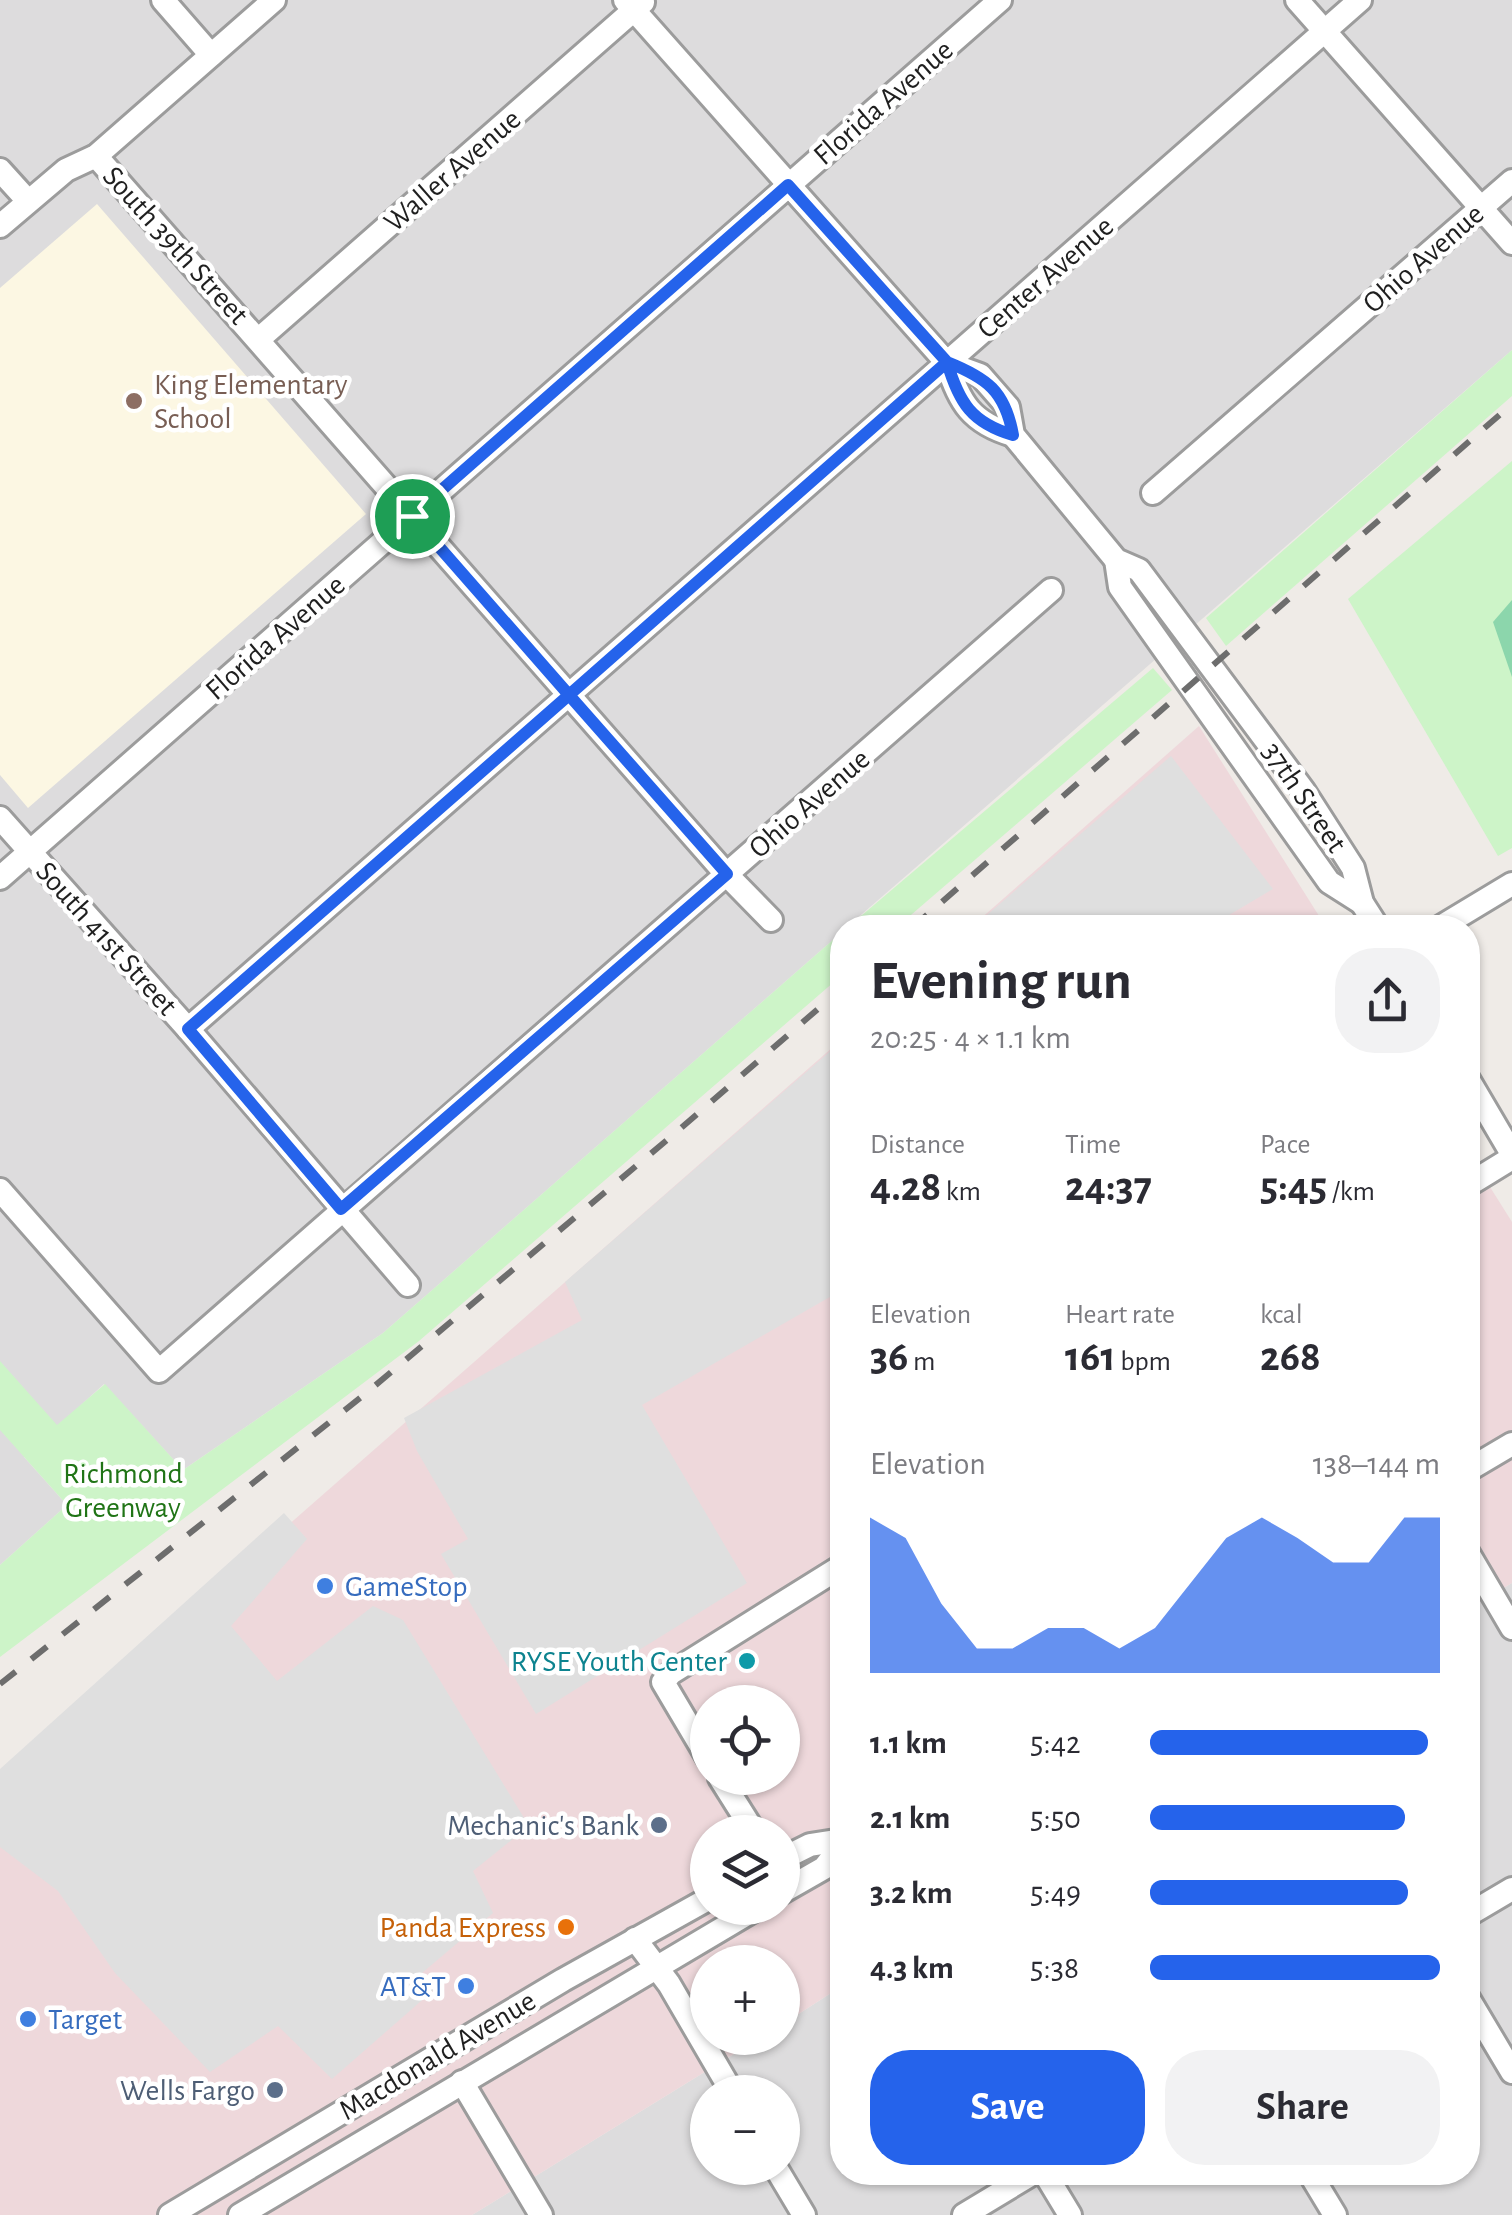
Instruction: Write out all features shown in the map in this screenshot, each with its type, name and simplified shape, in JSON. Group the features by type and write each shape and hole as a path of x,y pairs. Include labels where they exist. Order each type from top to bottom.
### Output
{"street":[{"path":"164,0 211,55"},
{"path":"0,226 66,170 96,156 274,0"},
{"name":"Florida Avenue","path":"0,878 1000,0"},
{"path":"1298,0 1512,243"},
{"name":"Center Avenue","path":"188,1029 1360,0"},
{"path":"635,3 788,185 947,362 980,376 1008,407 1013,435 1116,560"},
{"name":"Waller Avenue","path":"259,339 635,3"},
{"name":"South 39th Street","path":"96,156 771,920"},
{"path":"0,170 28,201"},
{"name":"Ohio Avenue","path":"1153,493 1512,181"},
{"name":"37th Street","path":"1116,560 1138,570 1302,790 1352,868 1370,915"},
{"name":"37th Street","path":"1116,560 1120,586 1329,882 1362,903"},
{"name":"Ohio Avenue","path":"0,1190 159,1371 1051,590"},
{"name":"South 41st Street","path":"0,818 408,1285"},
{"path":"1461,915 1512,884"},
{"path":"1480,1099 1512,1156 1480,1177"},
{"path":"1480,1463 1512,1444"},
{"path":"1480,1573 1512,1628"},
{"path":"690,1728 663,1682 671,1673 830,1574"},
{"path":"800,1849 810,1844 830,1843"},
{"path":"800,1882 824,1868 830,1859"},
{"path":"1480,1909 1512,1889"},
{"name":"Macdonald Avenue","path":"170,2215 690,1909"},
{"name":"Macdonald Avenue","path":"240,2215 270,2208 462,2082 728,1925"},
{"path":"634,1940 656,1968 722,2075"},
{"path":"1480,2018 1512,2072"},
{"path":"462,2082 541,2215"},
{"path":"244,2171 270,2208"},
{"path":"786,2185 804,2215"},
{"path":"964,2215 1014,2185"},
{"path":"1052,2185 1070,2215"},
{"path":"1317,2185 1334,2215"}],"shaded area":[{"path":"0,0 1512,0 1512,350 861,915 830,915 830,942 383,1333 183,1470 104,1384 24,1457 67,1505 0,1565"},
{"name":"King Elementary School","path":"97,204 366,514 28,808 0,775 0,288"},
{"path":"1199,726 1318,915 985,915"},
{"path":"1171,756 1273,889 1229,915 987,915"},
{"path":"830,1050 830,1994 800,2013 800,1945 690,1945 690,2055 732,2055 700,2075 690,2075 690,2081 472,2215 0,2215 0,1778"},
{"path":"830,1051 830,1297 642,1405 747,1583 536,1714 441,1554 468,1539 417,1451 404,1418 582,1320 565,1282"},
{"path":"1480,1171 1512,1222 1512,1583 1480,1602"},
{"path":"284,1513 307,1539 231,1626 277,1681 373,1606 403,1620 529,1826 473,1871 493,1913 422,1973 436,1988 332,2079 278,2026 210,2072 115,1973 58,1891 0,1847 0,1769"},
{"path":"1512,1583 1512,2215 472,2215 690,2081 690,2185 800,2185 800,2075 700,2075 732,2055 800,2055 800,2013 830,1994 830,2185 1480,2185 1480,1602"}],"green space":[{"path":"1512,350 1512,396 1226,646 1206,618"},
{"path":"1512,461 1512,848 1498,856 1348,599"},
{"path":"1512,600 1512,677 1493,622"},
{"path":"1153,668 1172,690 911,915 862,915"},
{"name":"Richmond Greenway","path":"830,942 830,985 419,1341 0,1657 0,1565 67,1505 0,1430 0,1361 57,1425 105,1384 183,1470 383,1333"}],"railway":[{"path":"927,915 1512,404"},
{"path":"0,1684 365,1394 830,998"}],"place":[{"name":"King Elementary School","path":"134,401"},
{"name":"GameStop","path":"325,1586"},
{"name":"RYSE Youth Center","path":"747,1661"},
{"name":"Mechanic's Bank","path":"659,1825"},
{"name":"Panda Express","path":"566,1927"},
{"name":"AT&T","path":"466,1986"},
{"name":"Target","path":"28,2019"},
{"name":"Wells Fargo","path":"275,2090"}],"route":[{"path":"412,516 569,695 188,1029 341,1209 727,874 569,695 947,362 956,394 985,427 1013,435 1008,407 980,376 947,362 788,185 412,516"}]}
